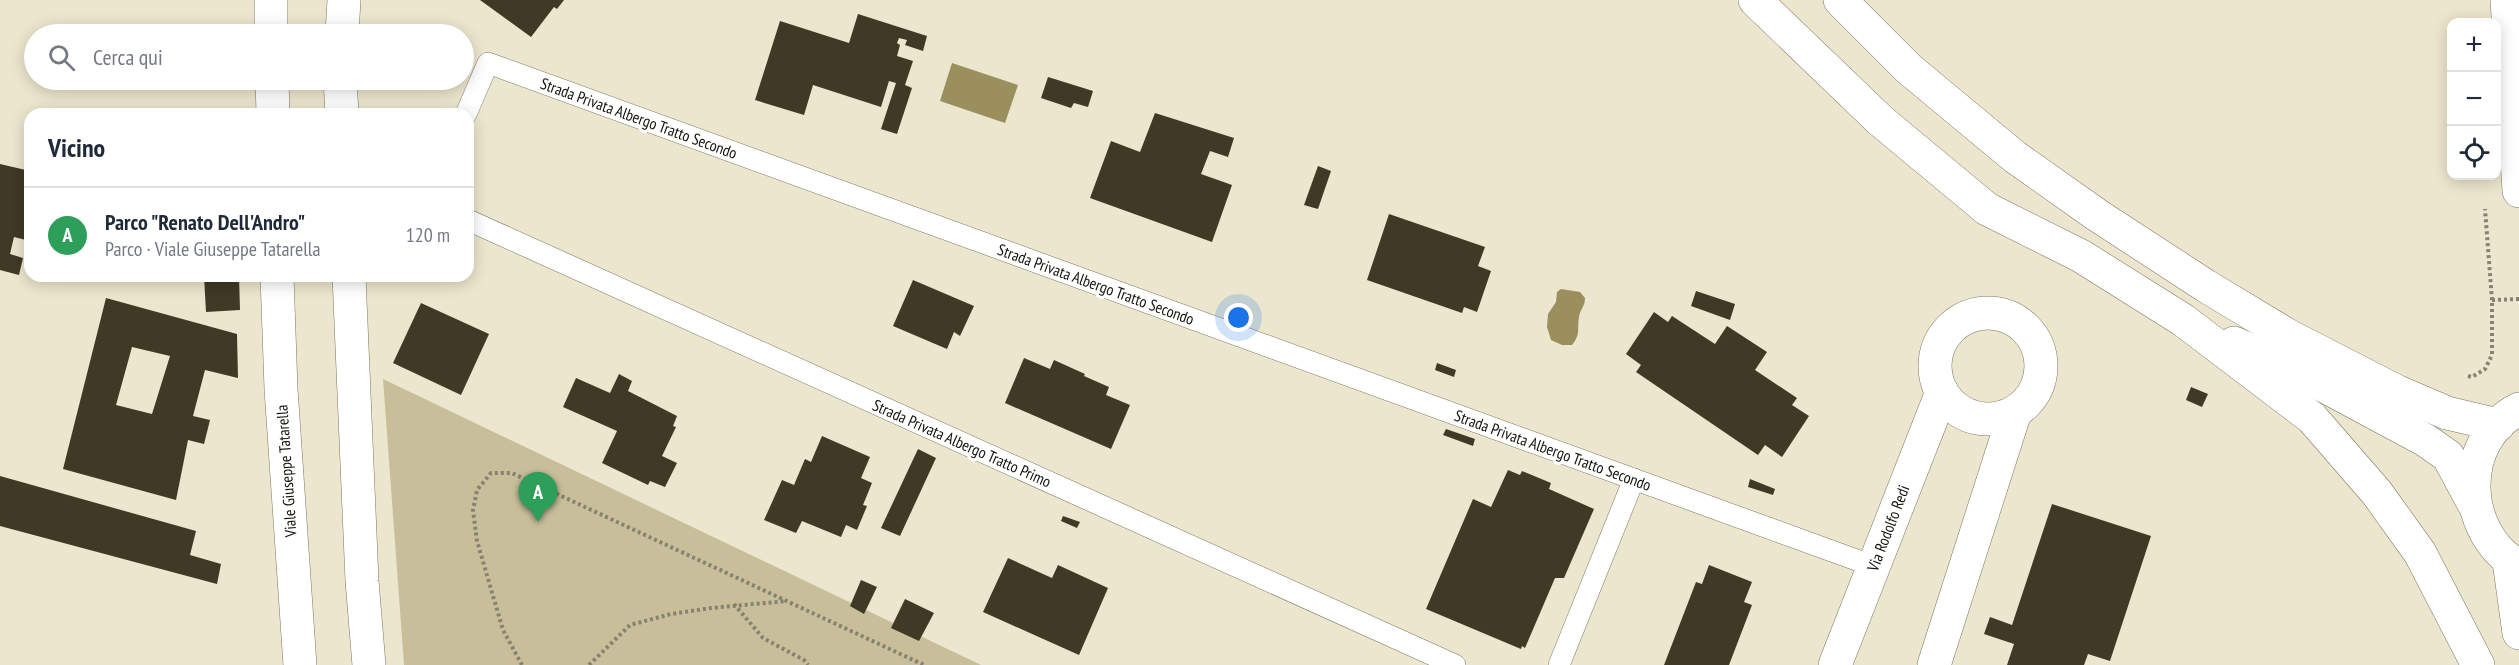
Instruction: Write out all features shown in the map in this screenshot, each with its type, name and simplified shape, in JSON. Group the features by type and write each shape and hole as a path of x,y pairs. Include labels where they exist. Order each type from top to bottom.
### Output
{"main road":[{"path":"271,0 271,24"},
{"path":"343,24 344,0"},
{"path":"1755,0 1881,121 1987,209 2081,256 2183,320 2312,418 2377,493 2420,553 2478,665"},
{"path":"1840,0 1909,69 2015,157 2097,215 2206,286 2289,336 2398,392 2447,412 2513,411"},
{"path":"2507,0 2519,191"},
{"path":"272,90 273,108"},
{"path":"341,90 342,108"},
{"name":"Viale Giuseppe Tatarella","path":"278,282 281,389 300,665"},
{"path":"349,282 362,581 369,665"},
{"path":"1985,312 2003,314 2019,322 2032,334 2040,350 2042,368 2038,385 2029,400 2015,412 1999,418 1983,419 1966,414 1952,405 1942,392 1936,375 1936,357 1942,340 1952,326 1967,316 1985,312"},
{"path":"2183,320 2289,367 2425,440 2448,456 2493,546 2514,564 2519,633"},
{"name":"Via Rodolfo Redi","path":"1835,665 1942,392"},
{"path":"2475,506 2473,485 2477,463 2485,443 2513,411"},
{"path":"1934,665 2015,412"}],"lane":[{"name":"Strada Privata Albergo Tratto Secondo","path":"468,108 488,63 1874,566"},
{"name":"Strada Privata Albergo Tratto Primo","path":"474,223 1455,665"},
{"path":"1559,665 1634,479"}],"path":[{"path":"2484,198 2492,300 2519,299"},
{"path":"522,665 503,630 477,542 473,510 477,490 490,473 512,473 924,665"},
{"path":"590,665 630,625 671,614 734,604 788,601"},
{"path":"734,604 763,638 808,665"}],"shaded area":[{"path":"952,63 1018,85 1005,123 940,101"},
{"path":"1561,289 1580,292 1585,298 1580,314 1578,334 1572,345 1562,345 1551,340 1547,327 1548,314 1556,302 1557,292"},
{"path":"383,379 981,665 404,665"}],"building":[{"path":"480,0 564,0 557,9 554,7 531,37"},
{"path":"858,14 927,36 923,51 905,45 907,40 899,38 897,43 900,45 897,56 913,61 905,85 912,88 897,134 881,129 896,83 889,81 881,107 813,85 804,115 755,100 780,21 849,43"},
{"path":"1048,77 1093,91 1088,107 1074,103 1071,108 1041,98"},
{"path":"1155,113 1234,138 1228,157 1210,151 1201,174 1232,185 1212,242 1090,198 1111,141 1140,152"},
{"path":"0,164 24,170 24,240 14,237 10,254 23,258 19,275 0,270"},
{"path":"1318,166 1331,171 1318,209 1304,205"},
{"path":"1389,214 1485,247 1478,266 1491,271 1477,312 1464,307 1462,313 1367,280"},
{"path":"913,280 974,306 960,336 954,332 947,349 893,326"},
{"path":"204,282 239,282 240,310 206,312"},
{"path":"1696,291 1735,304 1730,320 1691,306"},
{"path":"106,298 237,334 238,378 205,370 193,416 210,420 204,444 188,440 176,500 63,469","holes":["132,347 170,356 152,414 116,405"]},
{"path":"421,303 489,334 461,395 393,363"},
{"path":"1654,312 1668,322 1672,316 1715,344 1727,326 1767,352 1755,370 1797,398 1792,405 1809,416 1782,457 1765,445 1758,455 1636,372 1641,365 1626,354"},
{"path":"1024,358 1050,369 1054,360 1109,387 1106,395 1130,405 1111,449 1005,403"},
{"path":"1437,363 1456,370 1454,377 1435,370"},
{"path":"619,374 632,381 628,391 677,416 673,426 676,427 662,456 677,463 665,487 650,481 648,485 602,463 617,431 563,407 576,378 610,393"},
{"path":"2191,387 2208,394 2202,407 2186,400"},
{"path":"1446,429 1475,439 1473,446 1443,435"},
{"path":"822,436 870,457 861,478 872,483 863,505 867,506 857,530 846,525 841,537 802,521 796,533 764,520 782,480 794,485 805,459 811,462"},
{"path":"918,449 936,458 900,536 881,528"},
{"path":"1508,470 1520,475 1522,471 1551,483 1549,489 1594,509 1564,578 1555,578 1525,648 1522,646 1521,649 1426,609 1473,499 1491,507"},
{"path":"0,476 196,531 190,555 221,564 217,584 0,526"},
{"path":"1750,479 1775,489 1773,495 1748,487"},
{"path":"2052,504 2151,536 2110,661 2088,654 2084,665 2007,665 2014,644 1984,634 1990,617 2012,625"},
{"path":"1063,516 1080,522 1077,528 1061,521"},
{"path":"1008,558 1052,578 1058,565 1108,588 1079,655 983,612"},
{"path":"1709,565 1752,582 1744,602 1752,605 1729,665 1664,665 1696,582 1702,584"},
{"path":"861,580 877,587 864,614 850,606"},
{"path":"905,599 934,613 919,641 891,628"}],"place":[{"name":"Parco \"Renato Dell'Andro\"","path":"538,522"}]}
